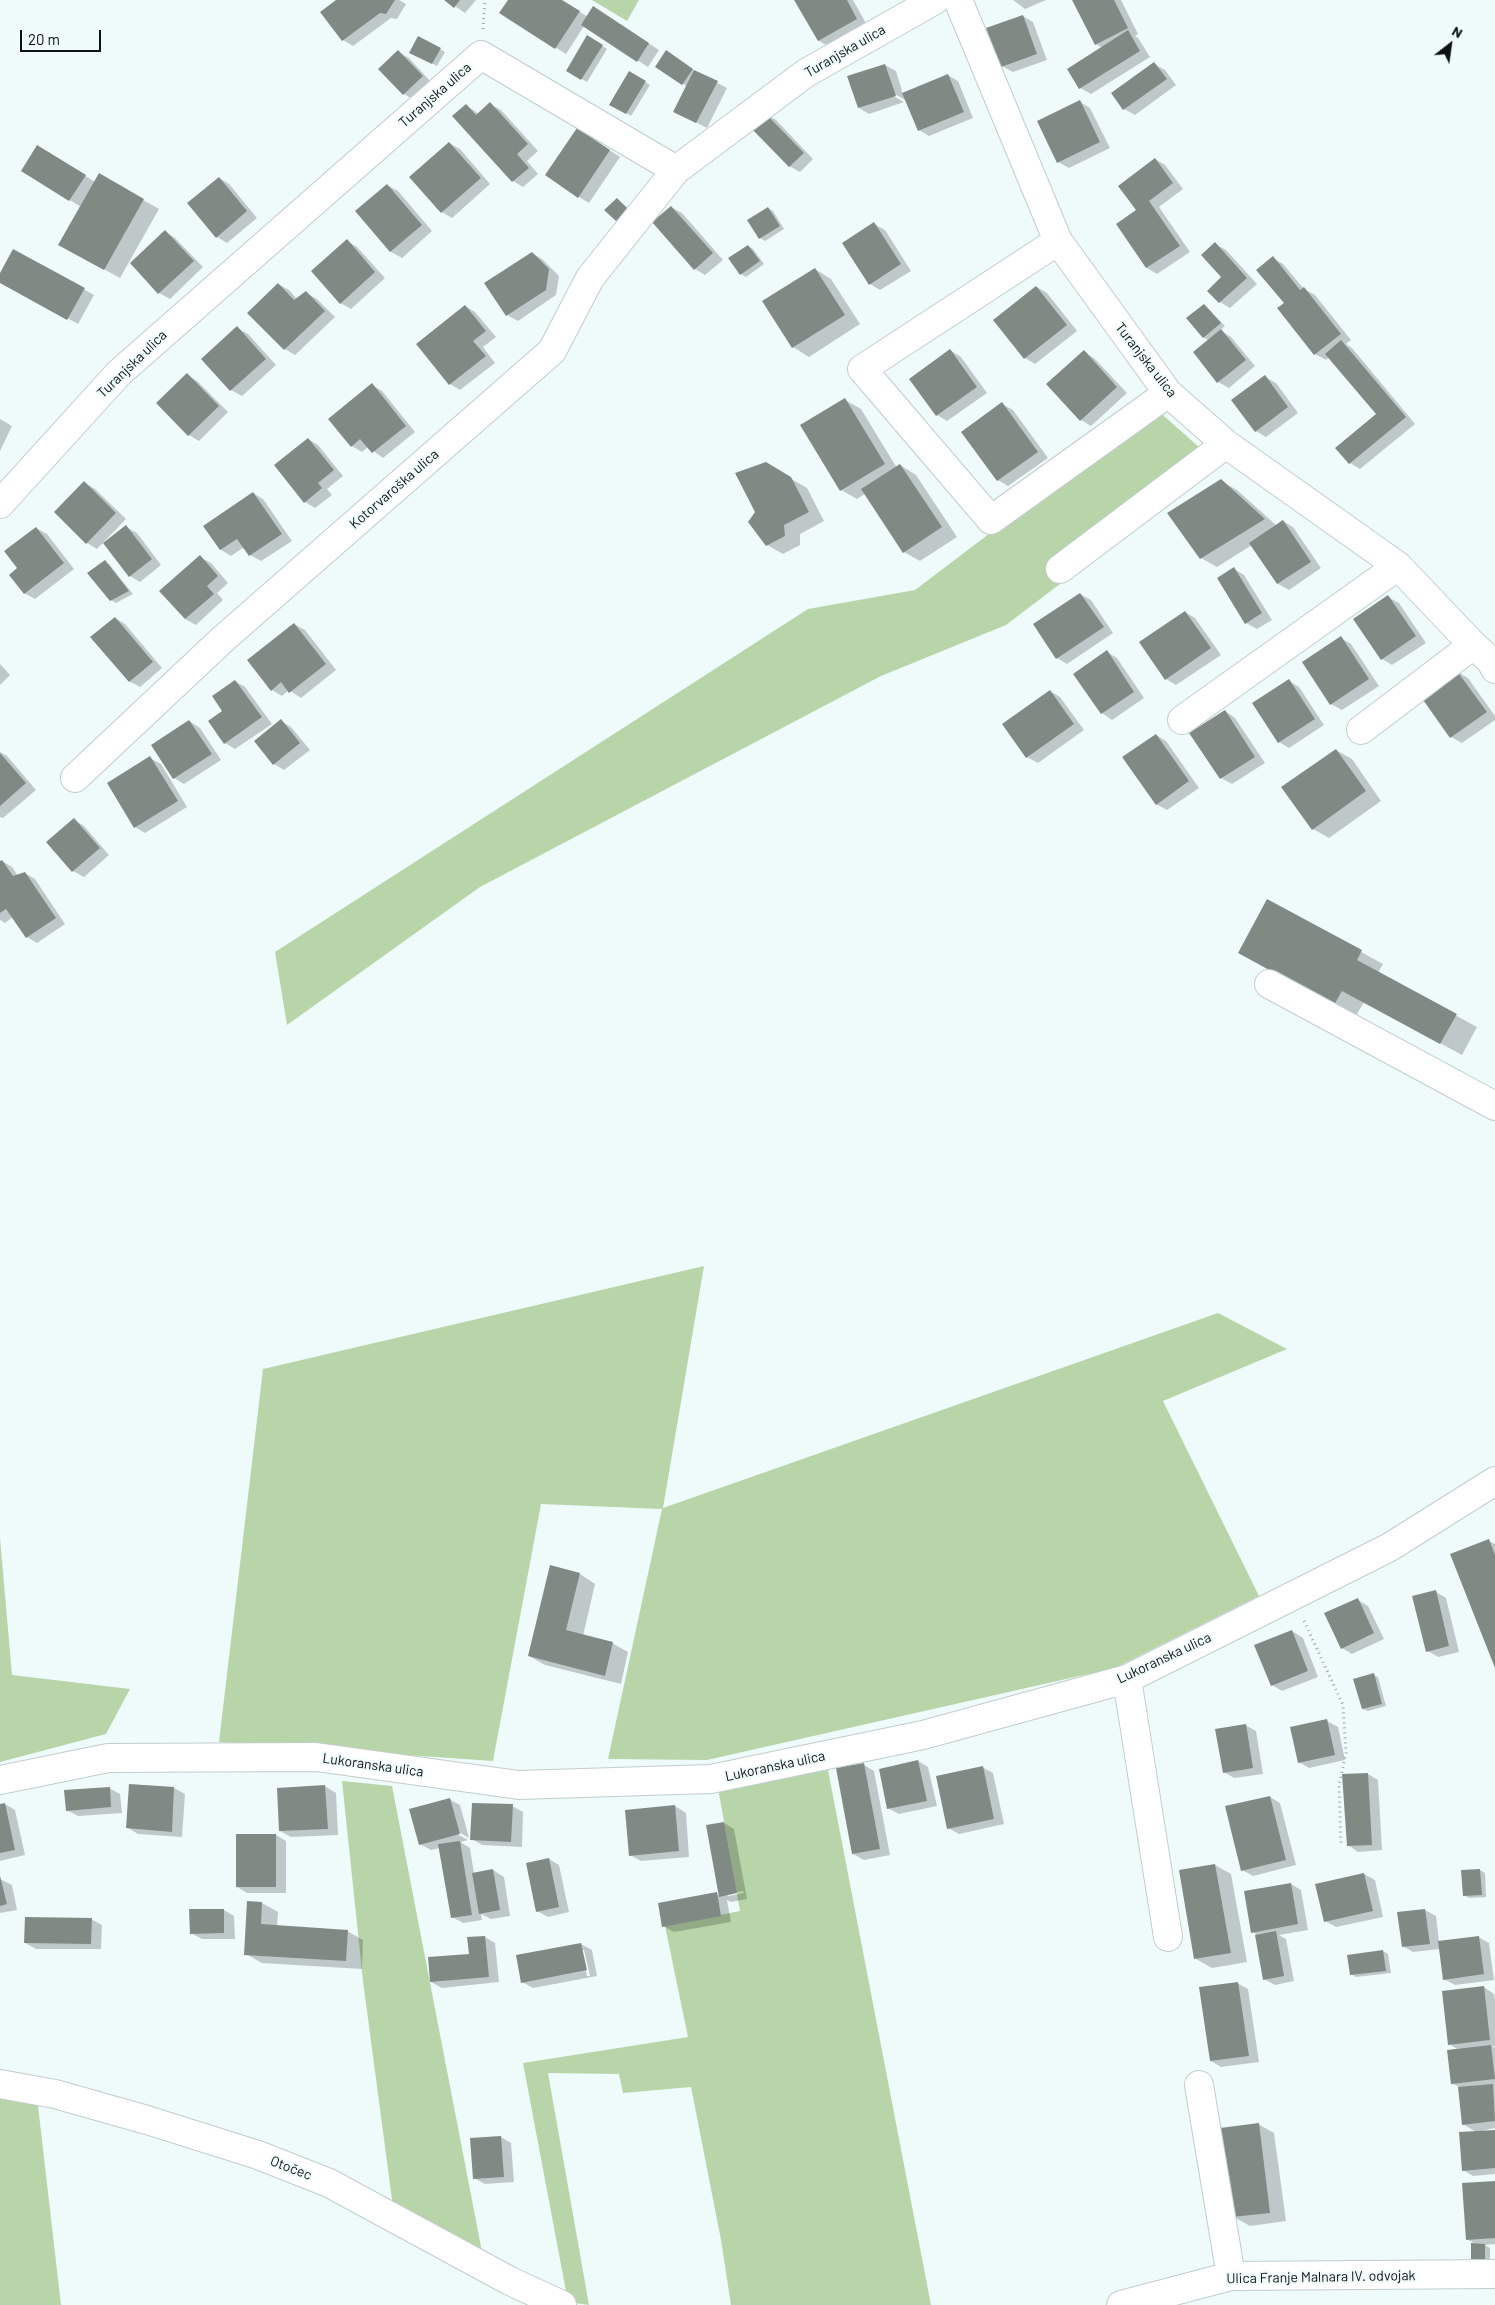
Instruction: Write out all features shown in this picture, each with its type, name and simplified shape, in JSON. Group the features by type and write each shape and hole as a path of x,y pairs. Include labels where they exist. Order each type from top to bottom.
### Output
{"street":[{"name":"Turanjska ulica","path":"0,504 118,373 481,54 676,170 806,73 935,0"},
{"name":"Turanjska ulica","path":"958,0 1058,241 1168,393 1226,444 1398,566 1473,645 1491,661 1495,669"},
{"name":"Kotorvaroška ulica","path":"75,778 223,639 552,352 590,278 676,170"},
{"path":"1058,241 862,368 991,520 1168,393"},
{"path":"1060,569 1226,444"},
{"path":"1182,720 1398,566"},
{"path":"1361,730 1473,645"},
{"path":"1269,984 1495,1106"},
{"name":"Lukoranska ulica","path":"0,1780 108,1758 316,1756 519,1785 711,1779 923,1735 1128,1679 1390,1546 1495,1481"},
{"path":"1128,1679 1168,1937"},
{"name":"Otočec","path":"0,2084 55,2094 147,2120 258,2155 321,2179 383,2210 510,2281 562,2305"},
{"path":"1199,2085 1230,2276"},
{"name":"Ulica Franje Malnara IV. odvojak","path":"1121,2305 1230,2276 1495,2274"}],"path":[{"path":"1293,1595 1343,1705 1346,1752 1339,1785 1341,1846"}],"green space":[{"path":"592,0 639,0 627,21"},
{"path":"1155,408 1218,464 1006,625 881,676 480,887 287,1025 275,952 808,609 915,590"},
{"path":"704,1266 663,1508 1218,1313 1287,1349 1163,1401 1259,1596 1115,1668 707,1760 608,1759 662,1509 541,1504 493,1761 219,1742 263,1369"},
{"path":"0,1538 12,1675 130,1689 106,1734 0,1762"},
{"path":"828,1770 931,2305 731,2305 721,2240 691,2087 623,2093 619,2074 548,2073 589,2305 568,2302 523,2063 688,2037 665,1926 740,1911 718,1788"},
{"path":"342,1781 392,1786 483,2257 393,2207 363,1981"},
{"path":"0,2091 37,2097 61,2305 0,2305"}],"building":[{"path":"336,0 395,0 386,14 380,13 342,41 320,12"},
{"path":"444,0 460,0 454,8"},
{"path":"508,0 562,0 580,11 555,49 499,13"},
{"path":"794,0 847,0 857,19 818,41"},
{"path":"1072,0 1114,0 1128,28 1095,45"},
{"path":"593,6 649,43 637,62 581,25"},
{"path":"1023,15 1037,54 1001,67 986,28"},
{"path":"1128,30 1140,51 1079,89 1067,69"},
{"path":"587,35 603,45 581,80 566,71"},
{"path":"418,36 441,48 432,64 409,53"},
{"path":"398,50 423,76 403,95 378,69"},
{"path":"666,50 693,69 682,85 655,67"},
{"path":"1154,62 1167,79 1123,110 1111,93"},
{"path":"885,64 896,96 858,108 847,76"},
{"path":"694,70 718,81 696,123 673,112"},
{"path":"629,71 646,81 626,114 609,105"},
{"path":"948,74 964,112 918,131 902,93"},
{"path":"1080,100 1100,142 1057,163 1037,121"},
{"path":"490,102 528,144 517,154 529,168 512,182 452,116 466,104 476,115"},
{"path":"765,113 804,153 789,167 750,127"},
{"path":"577,128 610,150 578,198 545,175"},
{"path":"449,142 481,178 441,213 409,177"},
{"path":"37,145 86,175 69,201 21,171"},
{"path":"1155,158 1173,183 1149,201 1180,246 1146,268 1116,224 1136,210 1118,186"},
{"path":"99,173 144,199 104,270 58,245"},
{"path":"219,177 247,211 216,238 187,203"},
{"path":"387,184 422,225 390,252 355,211"},
{"path":"617,198 628,209 616,221 604,210"},
{"path":"671,206 713,253 694,270 652,222"},
{"path":"768,207 780,226 759,239 747,220"},
{"path":"874,222 901,264 869,285 842,243"},
{"path":"165,230 194,261 158,294 130,263"},
{"path":"347,239 375,272 340,304 311,271"},
{"path":"1215,242 1247,278 1219,303 1207,291 1221,277 1201,255"},
{"path":"748,245 760,261 740,275 728,258"},
{"path":"13,249 85,288 67,320 0,283 0,273"},
{"path":"532,252 549,269 546,290 506,316 484,283"},
{"path":"1273,256 1300,290 1304,287 1341,334 1314,355 1277,308 1284,303 1256,270"},
{"path":"815,268 845,315 792,348 762,301"},
{"path":"278,283 294,300 306,291 325,311 284,350 247,313"},
{"path":"1036,286 1067,325 1024,359 993,320"},
{"path":"1204,304 1221,323 1203,338 1186,318"},
{"path":"465,305 486,331 473,341 486,356 449,385 416,344"},
{"path":"237,326 266,359 230,391 201,359"},
{"path":"1221,329 1246,360 1217,383 1193,352"},
{"path":"1341,340 1406,417 1349,464 1335,448 1376,414 1325,354"},
{"path":"950,349 977,387 936,416 909,379"},
{"path":"1084,350 1117,387 1080,421 1046,384"},
{"path":"187,373 219,406 188,436 156,403"},
{"path":"1265,375 1288,407 1255,432 1231,400"},
{"path":"372,383 406,426 372,453 360,439 351,447 328,419"},
{"path":"845,398 885,464 840,491 800,425"},
{"path":"1002,402 1038,452 997,481 961,432"},
{"path":"308,438 334,470 318,483 322,488 304,503 274,465"},
{"path":"766,462 791,477 809,512 784,525 785,536 766,546 748,522 755,512 735,473"},
{"path":"900,464 942,527 903,553 861,489"},
{"path":"1221,479 1265,519 1200,559 1167,513"},
{"path":"84,481 116,513 86,544 54,512"},
{"path":"253,492 282,534 249,556 237,539 220,550 203,526"},
{"path":"1283,520 1311,562 1277,584 1249,543"},
{"path":"126,525 152,559 129,577 103,543"},
{"path":"36,527 64,563 24,594 9,575 17,568 4,551"},
{"path":"200,555 218,576 207,586 214,594 185,619 159,591"},
{"path":"105,560 129,591 110,601 87,573"},
{"path":"1234,567 1262,613 1245,624 1217,578"},
{"path":"1080,593 1104,627 1056,659 1033,624"},
{"path":"1388,595 1416,636 1381,660 1353,619"},
{"path":"1185,611 1211,648 1165,680 1139,642"},
{"path":"115,617 153,662 129,682 90,637"},
{"path":"294,623 326,664 289,693 281,682 271,691 247,660"},
{"path":"1341,636 1369,679 1330,705 1302,662"},
{"path":"1107,650 1134,692 1101,714 1073,674"},
{"path":"1457,671 1487,712 1450,738 1421,697"},
{"path":"1289,679 1315,719 1278,743 1252,703"},
{"path":"235,680 262,717 224,744 208,721 222,711 212,696"},
{"path":"1050,690 1074,724 1026,758 1002,724"},
{"path":"1225,710 1255,757 1220,779 1189,733"},
{"path":"281,719 300,743 273,765 254,741"},
{"path":"189,720 212,754 173,779 151,745"},
{"path":"1156,734 1189,781 1156,805 1122,757"},
{"path":"1336,749 1366,791 1312,830 1281,787"},
{"path":"0,753 26,783 0,806"},
{"path":"150,756 178,801 134,828 107,783"},
{"path":"74,818 100,848 72,872 46,842"},
{"path":"2,860 13,876 25,872 56,918 26,938 6,909 0,913 0,861"},
{"path":"1267,899 1362,950 1357,960 1457,1014 1440,1044 1342,991 1334,1005 1238,953"},
{"path":"1489,1539 1495,1555 1495,1668 1450,1554"},
{"path":"550,1565 580,1573 566,1630 613,1642 605,1676 528,1656"},
{"path":"1436,1590 1449,1646 1426,1652 1412,1596"},
{"path":"1358,1598 1374,1633 1341,1649 1324,1613"},
{"path":"1292,1630 1308,1671 1271,1686 1254,1645"},
{"path":"1374,1673 1382,1704 1362,1709 1353,1679"},
{"path":"1327,1719 1335,1755 1298,1763 1290,1727"},
{"path":"1246,1724 1253,1768 1223,1773 1215,1729"},
{"path":"918,1760 927,1801 887,1809 879,1769"},
{"path":"864,1763 880,1849 852,1854 836,1768"},
{"path":"983,1766 994,1819 947,1829 936,1776"},
{"path":"1368,1773 1372,1845 1347,1846 1342,1774"},
{"path":"129,1784 174,1787 172,1832 126,1828"},
{"path":"325,1785 328,1829 279,1831 277,1788"},
{"path":"110,1787 111,1807 66,1811 64,1790"},
{"path":"1270,1796 1286,1860 1241,1871 1225,1806"},
{"path":"450,1798 460,1834 419,1845 409,1809"},
{"path":"5,1803 15,1850 0,1853 0,1804"},
{"path":"472,1803 513,1804 511,1842 470,1840"},
{"path":"675,1805 679,1851 629,1856 625,1810"},
{"path":"724,1822 737,1893 719,1897 706,1825"},
{"path":"236,1834 276,1834 276,1887 236,1887"},
{"path":"460,1841 472,1915 451,1918 438,1844"},
{"path":"549,1858 559,1907 536,1912 526,1863"},
{"path":"1215,1864 1231,1953 1194,1959 1179,1870"},
{"path":"493,1869 500,1910 479,1914 472,1873"},
{"path":"1480,1869 1482,1895 1463,1896 1461,1870"},
{"path":"1364,1873 1373,1911 1324,1922 1315,1884"},
{"path":"0,1876 7,1904 0,1906"},
{"path":"1291,1883 1298,1924 1251,1933 1244,1891"},
{"path":"717,1892 721,1916 662,1927 658,1903"},
{"path":"247,1901 262,1902 261,1924 348,1930 346,1961 244,1955"},
{"path":"189,1909 224,1909 224,1933 190,1934"},
{"path":"1425,1909 1430,1944 1402,1947 1397,1912"},
{"path":"25,1917 92,1918 91,1944 24,1943"},
{"path":"1276,1931 1284,1976 1263,1980 1255,1935"},
{"path":"485,1936 489,1977 430,1982 428,1957 469,1954 467,1937"},
{"path":"1479,1936 1484,1974 1443,1980 1438,1941"},
{"path":"581,1943 587,1970 521,1983 516,1955"},
{"path":"1383,1950 1386,1971 1350,1975 1347,1955"},
{"path":"1238,1982 1249,2056 1210,2061 1199,1987"},
{"path":"1484,1986 1490,2040 1448,2045 1442,1991"},
{"path":"1491,2045 1495,2079 1451,2084 1447,2050"},
{"path":"1493,2084 1495,2121 1462,2125 1458,2087"},
{"path":"1259,2123 1270,2213 1232,2217 1220,2128"},
{"path":"1495,2130 1495,2168 1462,2171 1459,2132"},
{"path":"501,2136 504,2177 473,2179 470,2138"},
{"path":"1495,2181 1495,2238 1466,2240 1462,2183"},
{"path":"1471,2243 1485,2244 1485,2259 1471,2259"}]}
